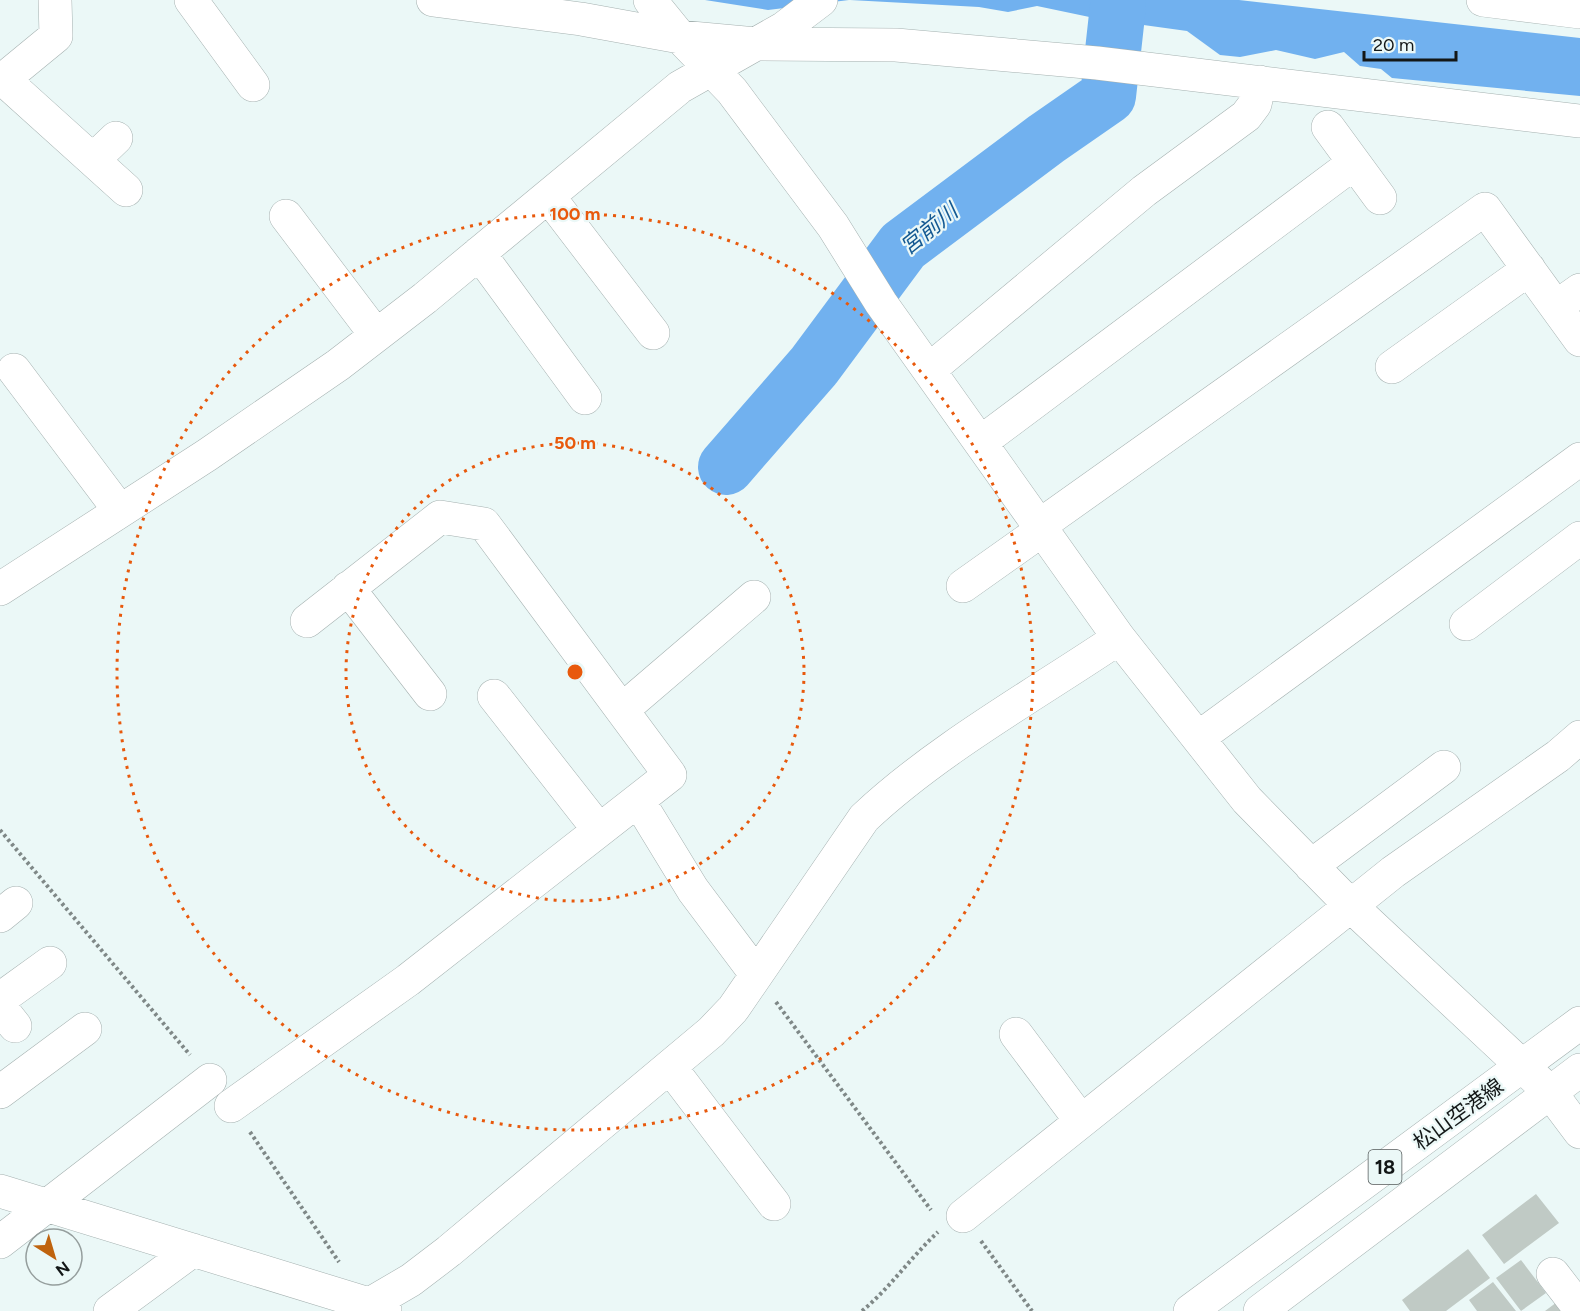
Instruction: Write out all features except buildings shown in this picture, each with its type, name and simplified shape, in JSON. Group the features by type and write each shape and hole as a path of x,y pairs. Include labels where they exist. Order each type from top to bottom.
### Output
{"street":[{"path":"55,0 56,36 2,81 104,149 126,190"},
{"path":"191,0 253,85"},
{"path":"433,0 581,19 664,18 756,44 896,45 1111,65 1580,121"},
{"path":"0,589 207,455 257,418 338,364 549,196 680,87 784,28 821,0"},
{"path":"1483,0 1580,12"},
{"path":"664,18 732,91 833,226 881,303 1119,638 1247,801 1352,907 1550,1092 1580,1132"},
{"path":"929,370 1144,191 1206,163 1255,104 1260,82"},
{"path":"1328,127 1380,198"},
{"path":"981,442 1354,163"},
{"path":"549,196 653,333"},
{"path":"963,586 1485,209 1529,269 1568,298 1580,340"},
{"path":"286,216 376,335"},
{"path":"478,253 585,398"},
{"path":"1392,367 1529,269"},
{"path":"14,370 120,511"},
{"path":"1198,738 1580,459"},
{"path":"231,1106 408,980 670,775 484,524 440,516 307,621"},
{"path":"1466,624 1580,538"},
{"path":"348,588 430,694"},
{"path":"622,710 754,597"},
{"path":"0,1191 193,1250 373,1309 440,1258 670,1067 733,1009 864,818 885,799 946,754 1119,638"},
{"path":"494,696 599,830"},
{"path":"949,1215 1081,1122 1393,872 1558,756 1580,737"},
{"path":"1311,866 1444,766"},
{"path":"638,800 693,890 756,974"},
{"path":"5,1011 50,963"},
{"name":"松山空港線","path":"1190,1311 1580,1023"},
{"path":"0,1092 85,1029"},
{"path":"1016,1034 1081,1122"},
{"path":"670,1067 774,1204"},
{"name":"松山空港線","path":"1260,1311 1580,1070"},
{"path":"0,1242 210,1080"},
{"path":"110,1311 193,1250"},
{"path":"1553,1275 1580,1309"}],"path":[{"path":"756,974 949,1215 1032,1311"},
{"path":"862,1311 877,1299 915,1253 946,1224 949,1215"}],"water":[{"path":"705,0 849,0 768,10"},
{"path":"850,0 1239,0 1580,38 1580,96 1392,78 1381,69 1360,66 1344,52 1315,59 1276,50 1240,57 1220,55 1187,31 1129,23 1128,50 1103,43 1099,19 1037,6 1008,12 979,7"}],"waterway":[{"name":"宮前川","path":"726,467 814,366 903,246 1046,139 1108,96 1118,6"}]}
